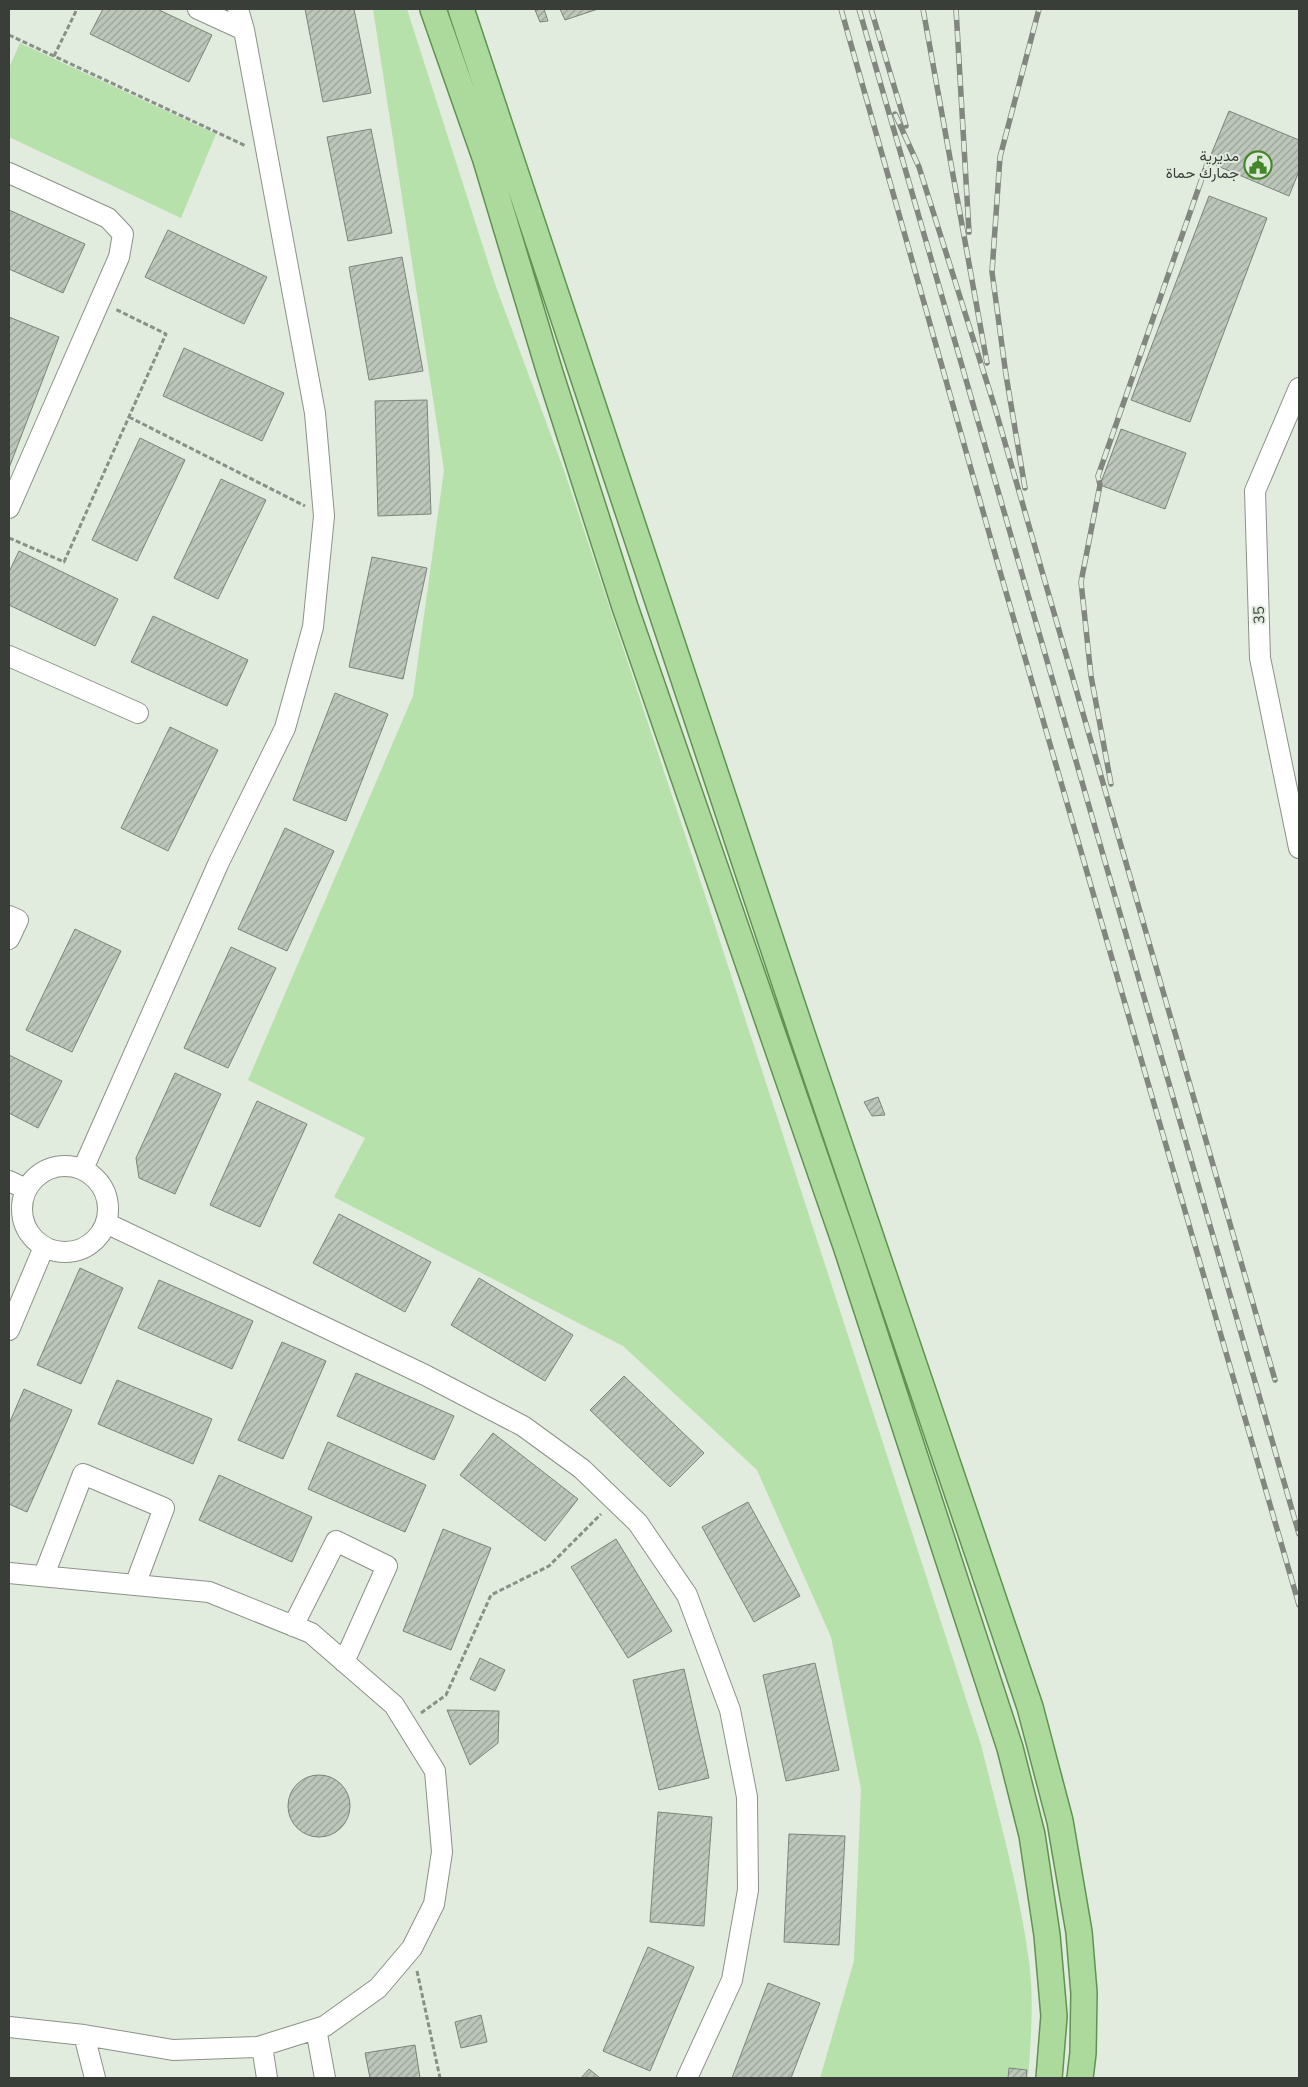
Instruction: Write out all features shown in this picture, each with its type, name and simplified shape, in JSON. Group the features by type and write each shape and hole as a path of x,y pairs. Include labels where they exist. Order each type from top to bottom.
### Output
{"main road":[{"path":"433,9 484,157 550,373 625,607 844,1240 1010,1748 1032,1835 1047,1935 1054,2016 1049,2078"},
{"path":"461,9 815,1072 1030,1707 1060,1822 1079,1932 1084,1993 1083,2053 1080,2078"}],"street":[{"path":"198,9 244,30"},
{"path":"83,1169 219,862 285,728 313,627 324,516 315,413 244,30 238,9"},
{"path":"9,173 108,218 123,234 119,257 9,508"},
{"name":"35","path":"1299,388 1256,491 1260,658 1299,848"},
{"path":"9,656 138,713"},
{"path":"9,916 18,920 9,939"},
{"path":"63,1166 83,1169 102,1186 107,1198 106,1223 98,1236 87,1246 73,1251 58,1251 44,1247 34,1239 26,1228 17,1185 34,1178 44,1170 63,1166"},
{"path":"106,1223 425,1375 524,1426 582,1469 638,1523 688,1594 730,1710 747,1797 748,1890 732,1980 687,2078"},
{"path":"9,1330 44,1247"},
{"path":"44,1575 83,1474 164,1508 135,1585"},
{"path":"293,1626 336,1541 387,1566 344,1662"},
{"path":"9,1573 209,1592 311,1633 394,1705 435,1771 442,1852 434,1904 412,1948 378,1988 325,2026 262,2046 173,2050 84,2035 9,2026"},
{"path":"316,2029 325,2078"},
{"path":"84,2035 95,2078"},
{"path":"262,2046 267,2078"}],"path":[{"path":"54,56 77,9"},
{"path":"9,35 267,155"},
{"path":"9,538 64,562 166,334 99,302"},
{"path":"129,417 324,516"},
{"path":"406,1724 446,1694 491,1595 549,1566 614,1501"},
{"path":"412,1948 440,2078"}],"green space":[{"path":"373,9 407,9 495,284 565,473 705,895 981,1745 1014,1880 1031,1975 1032,2005 1028,2078 820,2078 854,1961 861,1789 831,1637 757,1470 623,1346 334,1197 365,1138 248,1080 413,696 444,470"},
{"path":"20,43 216,134 181,218 9,137 9,68"}],"building":[{"path":"103,9 157,9 212,35 189,82 90,34"},
{"path":"305,9 354,9 371,93 323,102"},
{"path":"544,9 548,21 540,22 535,10"},
{"path":"560,9 598,9 565,20"},
{"path":"1229,111 1299,140 1299,171 1289,196 1208,162"},
{"path":"371,129 392,233 348,241 327,137"},
{"path":"1209,196 1267,218 1190,422 1131,400"},
{"path":"9,210 85,244 63,293 9,269"},
{"path":"168,230 267,277 244,324 145,277"},
{"path":"402,257 423,371 369,380 349,267"},
{"path":"9,317 59,337 9,468"},
{"path":"184,348 284,393 262,441 163,396"},
{"path":"427,400 431,514 378,516 375,401"},
{"path":"1121,429 1186,453 1165,509 1100,485"},
{"path":"140,438 185,460 137,561 92,540"},
{"path":"221,479 266,500 218,599 174,578"},
{"path":"19,551 118,599 95,646 9,605 9,572"},
{"path":"372,557 427,568 403,679 349,667"},
{"path":"153,616 248,660 227,706 131,662"},
{"path":"335,693 388,714 346,821 293,800"},
{"path":"170,727 218,750 168,851 121,828"},
{"path":"285,828 334,851 287,951 238,929"},
{"path":"75,929 121,951 72,1052 26,1030"},
{"path":"231,947 276,968 228,1068 184,1048"},
{"path":"9,1055 62,1081 38,1128 9,1113"},
{"path":"175,1073 221,1094 175,1194 139,1178 136,1158"},
{"path":"878,1097 885,1115 872,1116 864,1102"},
{"path":"257,1101 307,1124 260,1227 210,1205"},
{"path":"339,1214 431,1262 405,1312 313,1263"},
{"path":"80,1268 123,1288 81,1384 37,1365"},
{"path":"479,1278 573,1335 545,1381 451,1325"},
{"path":"159,1280 253,1321 232,1369 138,1328"},
{"path":"282,1342 326,1361 283,1459 238,1440"},
{"path":"356,1373 454,1416 434,1460 337,1416"},
{"path":"624,1376 704,1453 670,1487 590,1410"},
{"path":"117,1380 212,1419 193,1464 98,1424"},
{"path":"24,1389 72,1410 27,1512 9,1504 9,1424"},
{"path":"493,1433 578,1499 545,1541 460,1475"},
{"path":"328,1442 426,1485 405,1532 308,1489"},
{"path":"219,1475 312,1517 292,1562 199,1520"},
{"path":"748,1502 800,1596 754,1622 702,1527"},
{"path":"443,1529 491,1548 451,1650 403,1631"},
{"path":"616,1539 672,1631 628,1658 571,1567"},
{"path":"480,1658 505,1670 495,1691 470,1679"},
{"path":"815,1663 839,1770 786,1781 763,1675"},
{"path":"684,1669 709,1778 659,1790 633,1680"},
{"path":"447,1710 499,1711 498,1743 470,1765"},
{"path":"319,1775 331,1777 341,1784 348,1794 350,1806 348,1818 341,1828 331,1835 319,1837 307,1835 297,1828 290,1818 288,1806 290,1794 297,1784 307,1777"},
{"path":"658,1812 712,1817 704,1926 650,1922"},
{"path":"789,1834 845,1836 839,1945 784,1942"},
{"path":"648,1947 694,1967 650,2071 603,2051"},
{"path":"768,1983 820,2003 791,2078 732,2078"},
{"path":"481,2015 487,2042 461,2048 455,2022"},
{"path":"415,2045 420,2078 370,2078 365,2053"},
{"path":"1009,2068 1027,2070 1026,2078 1008,2078"},
{"path":"589,2069 600,2078 581,2078"}],"railway":[{"path":"841,9 997,561 1299,1605"},
{"path":"859,9 1299,1534"},
{"path":"871,9 906,126"},
{"path":"923,9 987,363"},
{"path":"956,9 969,232"},
{"path":"1025,488 1006,375 992,272 1000,157 1039,9"},
{"path":"895,114 919,167 995,408 1275,1380"},
{"path":"1111,784 1091,676 1081,582 1100,485 1098,476 1207,164"}],"place":[{"name":"مديرية جمارك حماة","path":"1258,165"}]}
